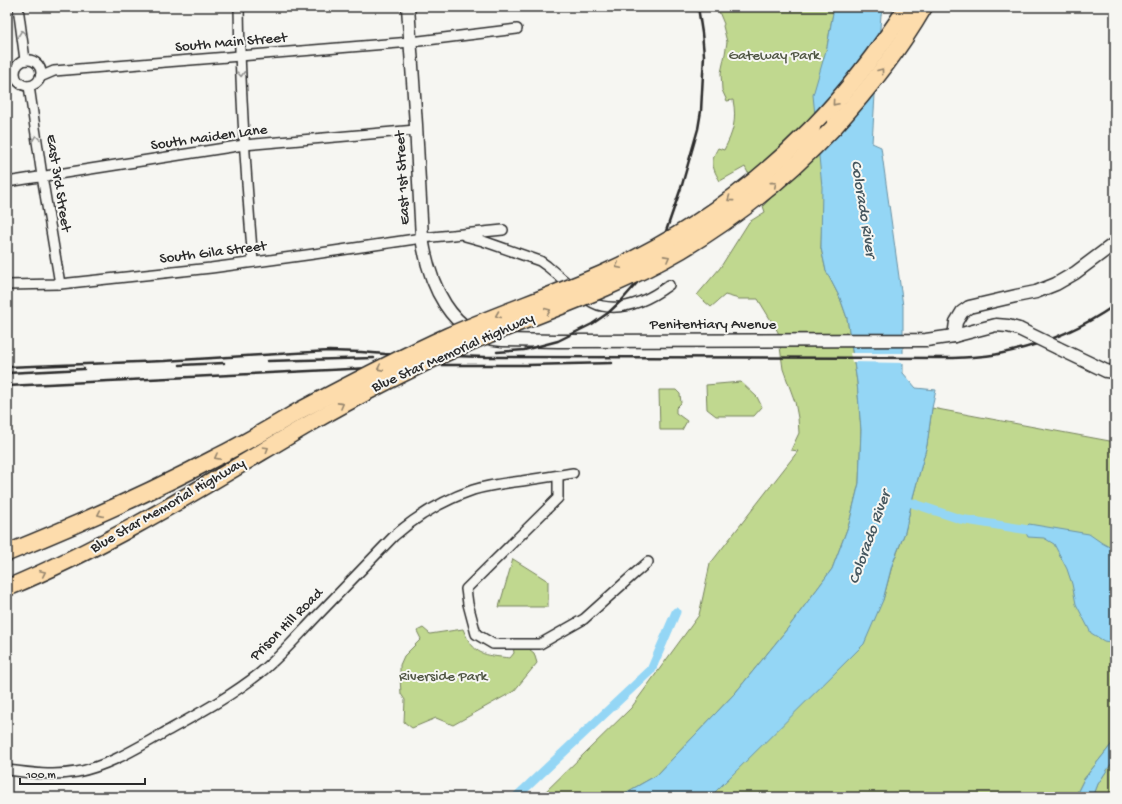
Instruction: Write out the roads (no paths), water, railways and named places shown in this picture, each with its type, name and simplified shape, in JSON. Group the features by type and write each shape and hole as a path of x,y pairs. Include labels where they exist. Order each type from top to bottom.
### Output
{"highway":[{"name":"Blue Star Memorial Highway","path":"7,588 80,556 139,525 370,373 408,354 477,324 602,274 671,239 701,220 730,200 800,141 858,77 880,48 907,7"},
{"name":"Blue Star Memorial Highway","path":"7,553 70,527 218,457 373,388 464,345 618,282 681,250 732,217 782,177 817,144 856,102 901,44 924,7"}],"street":[{"path":"18,7 25,60"},
{"path":"239,7 244,145 253,262"},
{"name":"East 1st Street","path":"408,7 422,238 428,268 440,296 454,316 472,331"},
{"name":"South Main Street","path":"40,77 54,71 411,42 517,29"},
{"path":"25,60 32,60 38,64 41,70 40,77 36,83 29,86 22,84 17,79 15,72 11,69 25,60"},
{"name":"South Main Street","path":"38,64 54,71"},
{"path":"7,77 17,79"},
{"name":"East 3rd Street","path":"29,86 60,284"},
{"name":"South Maiden Lane","path":"7,182 244,145 416,130"},
{"name":"South Gila Street","path":"7,285 60,284 204,269 422,238 503,230"},
{"path":"459,234 483,240 540,261 583,297 601,306 625,307 654,296 669,285"},
{"path":"954,336 958,317 969,307 1036,292 1049,287 1075,273 1115,243"},
{"name":"Penitentiary Avenue","path":"472,331 502,340 926,340 954,336 996,325 1019,329 1106,371 1115,372"},
{"name":"Prison Hill Road","path":"7,770 42,774 76,772 113,761 129,753 214,705 239,689 261,672 292,643 394,536 414,520 454,498 474,490 498,484 573,473"},
{"path":"558,476 558,498 466,589 468,604 476,634 493,644 540,644 584,619 648,562"}],"water":[{"name":"Colorado River","path":"834,7 884,7 881,15 872,143 881,147 903,306 903,373 916,388 936,390 927,445 905,532 892,565 883,600 864,644 710,797 618,797 657,775 736,692 788,628 832,569 849,524 859,483 861,430 857,382 847,318 840,298 826,271 821,248 822,187 813,95 827,47"},
{"path":"1029,524 1089,534 1115,550 1115,643 1104,641 1091,633 1076,604 1067,569 1054,544 1044,538 1028,537 1024,529"},
{"path":"1115,740 1115,758 1098,784 1093,797 1075,797 1084,779"}],"waterway":[{"name":"Colorado River","path":"900,499 960,519 1035,531"},
{"path":"516,797 651,670 676,612"}],"railway":[{"path":"497,352 524,350 558,341 592,324 608,313 622,300 644,275 664,237 682,185 698,129 701,111 704,55 698,7"},
{"path":"7,367 164,361 329,351 486,357 972,357 1018,350 1061,335 1089,321 1115,305"},
{"path":"268,361 374,358"},
{"path":"180,365 224,363"},
{"path":"7,386 430,365 612,363"},
{"path":"7,373 84,369"}],"park label":[{"name":"Gateway Park","path":"774,56"},
{"name":"Riverside Park","path":"443,677"}]}
